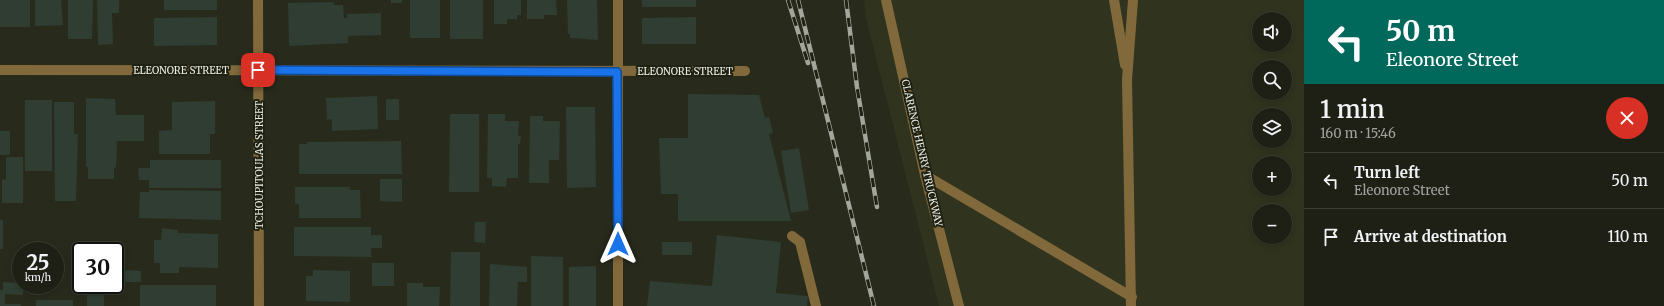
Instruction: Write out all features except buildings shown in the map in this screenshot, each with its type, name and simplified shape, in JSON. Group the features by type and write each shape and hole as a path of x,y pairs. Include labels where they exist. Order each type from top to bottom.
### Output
{"street":[{"name":"TCHOUPITOULAS STREET","path":"258,0 259,306"},
{"path":"618,0 618,306"},
{"name":"CLARENCE HENRY TRUCKWAY","path":"886,0 925,175 959,306"},
{"path":"1114,0 1127,80"},
{"path":"1131,302 1127,80 1133,0"},
{"name":"ELEONORE STREET","path":"0,70 745,71"},
{"path":"925,175 1131,302"},
{"path":"792,236 800,242 816,306"}],"shaded area":[{"path":"864,0 1304,0 1304,306 939,306 866,18"}],"railway":[{"path":"788,0 808,63"},
{"path":"798,0 874,306"},
{"path":"846,0 857,87 877,207"}],"route":[{"path":"258,70 617,72 618,244"}]}
